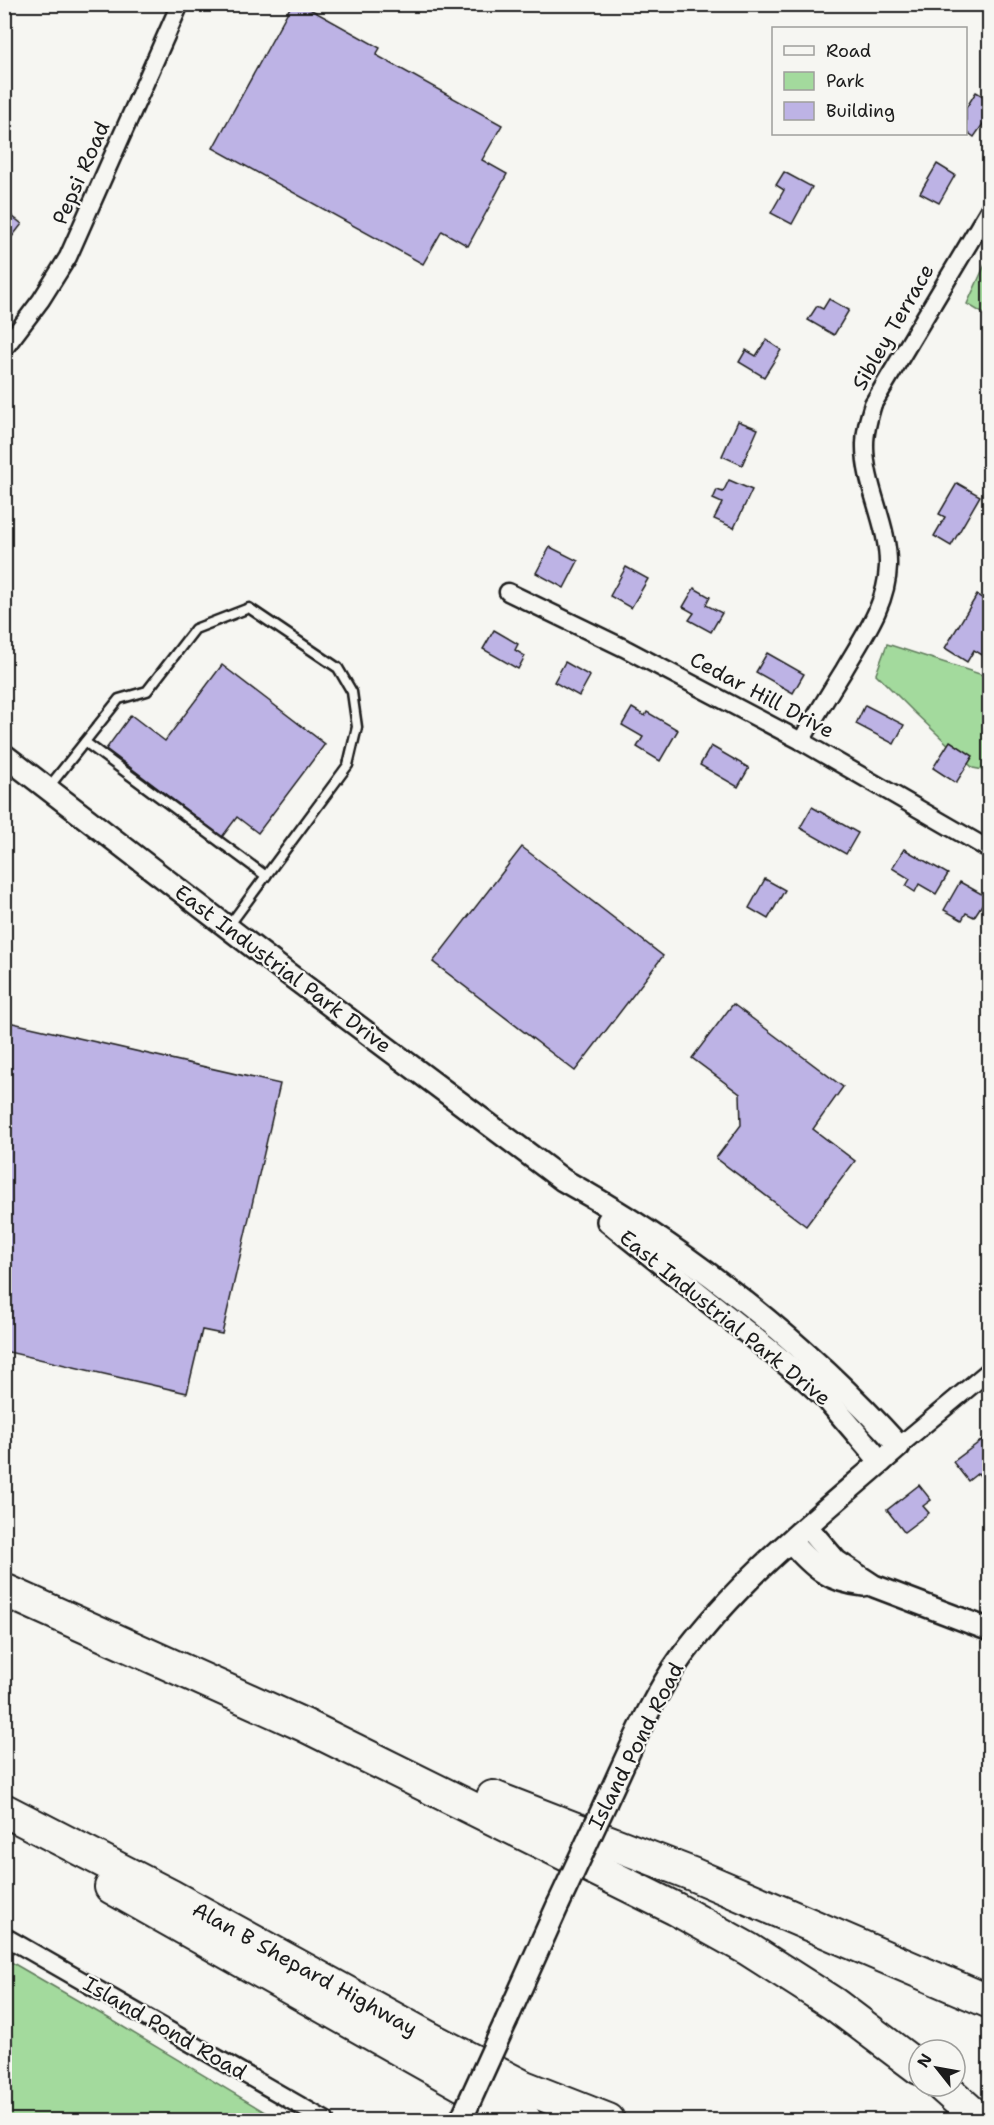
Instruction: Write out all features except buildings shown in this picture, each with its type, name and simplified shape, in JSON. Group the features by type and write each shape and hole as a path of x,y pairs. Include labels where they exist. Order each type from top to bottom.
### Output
{"highway":[{"path":"4,1590 304,1725 676,1909 748,1949 834,2004 907,2059"},
{"path":"304,1725 692,1874 990,2002"},
{"name":"Alan B Shepard Highway","path":"4,1810 171,1896 431,2039 524,2087 608,2121"},
{"path":"4,1818 133,1900 525,2121"},
{"path":"955,2098 981,2121"}],"street":[{"name":"Pepsi Road","path":"4,349 41,300 68,257 180,4"},
{"name":"Sibley Terrace","path":"801,741 872,624 886,586 887,545 866,465 867,424 873,404 990,208"},
{"name":"Cedar Hill Drive","path":"508,592 624,648 801,741 990,850"},
{"name":"East Industrial Park Drive","path":"4,754 228,927 563,1180 590,1207 804,1378 834,1407 881,1462"},
{"name":"East Industrial Park Drive","path":"563,1180 594,1197 660,1241 759,1314 833,1378 899,1446"},
{"name":"Island Pond Road","path":"460,2121 606,1802 658,1695 680,1658 737,1592 899,1446 990,1370"},
{"path":"807,1527 836,1561 874,1586 990,1630"},
{"path":"791,1542 808,1561 833,1579 874,1586"},
{"name":"Island Pond Road","path":"4,1936 325,2121"}],"lane":[{"path":"48,788 120,699 147,691 195,629 249,608 338,669 352,692 357,727 348,765 228,927"},
{"path":"85,742 266,876"}],"green space":[{"path":"989,256 989,317 967,304"},
{"path":"887,644 989,677 989,771 973,768 876,674"},
{"path":"4,1958 115,2022 278,2120 5,2120"}]}
